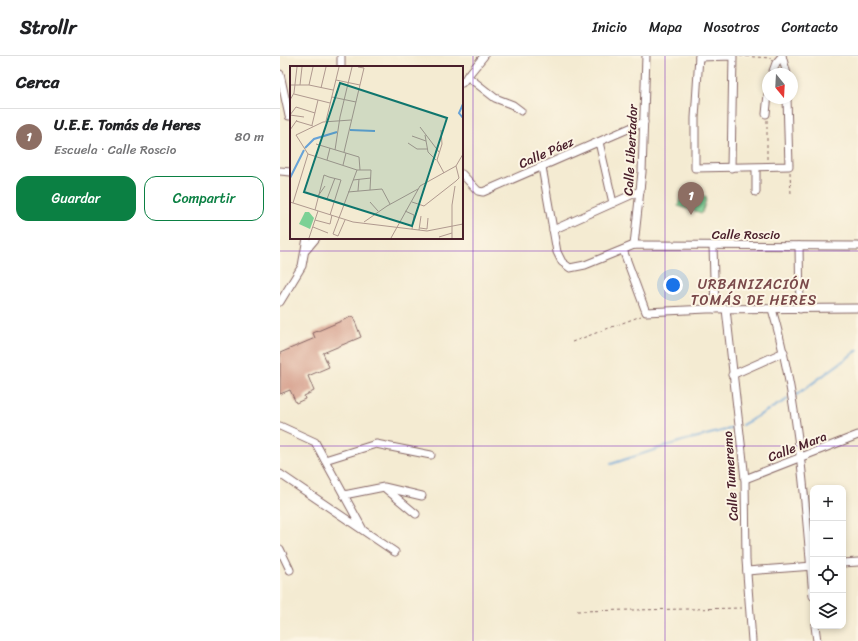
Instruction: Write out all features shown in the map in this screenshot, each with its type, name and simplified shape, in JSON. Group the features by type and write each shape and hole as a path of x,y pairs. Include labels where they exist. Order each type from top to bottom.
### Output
{"street":[{"path":"463,82 484,56"},
{"name":"Calle Libertador","path":"634,245 640,191 646,56"},
{"path":"731,168 734,56 699,56 695,118 695,168 731,168 756,168 789,166 787,104"},
{"path":"775,68 781,57"},
{"path":"781,57 785,68"},
{"path":"280,74 290,116"},
{"path":"468,76 495,98 513,104 521,111"},
{"path":"766,114 767,104"},
{"name":"Calle Páez","path":"463,175 478,191 483,192 644,122"},
{"path":"599,142 613,203"},
{"path":"542,167 558,256 564,265 570,268 585,265 634,245"},
{"path":"756,168 756,192"},
{"path":"280,171 290,172"},
{"path":"553,230 640,191"},
{"path":"280,302 302,266 307,239"},
{"path":"306,250 315,239"},
{"name":"Calle Roscio","path":"634,245 858,246"},
{"path":"713,246 715,309"},
{"path":"799,246 800,309"},
{"path":"623,250 646,312 715,309 858,308"},
{"name":"Calle Tumeremo","path":"726,309 732,375 745,479 747,571 752,641"},
{"path":"772,309 784,352 801,457 811,557"},
{"path":"732,375 784,352"},
{"path":"280,426 314,441 363,530"},
{"name":"Calle Mara","path":"745,479 858,435"},
{"path":"325,460 376,444 431,455"},
{"path":"280,474 395,552"},
{"path":"344,495 384,487 422,496"},
{"path":"384,487 416,514"},
{"path":"280,549 290,570"},
{"path":"846,563 858,562"},
{"path":"747,571 810,566"},
{"path":"815,629 816,641"}],"path":[{"path":"734,56 781,57"},
{"path":"766,114 767,167"},
{"path":"789,166 791,194"},
{"path":"572,342 640,317 646,312"},
{"path":"577,611 749,608"}],"green space":[{"path":"683,190 707,197 702,213 678,206"}],"building":[{"path":"353,316 361,337 323,353 329,367 308,376 314,391 304,396 305,399 296,403 290,390 280,394 280,353 315,338 313,333"}],"waterway":[{"path":"795,396 858,350"},
{"path":"742,425 788,399"},
{"path":"611,464 682,441 734,428"}],"place":[{"name":"U.E.E. Tomás de Heres","path":"691,215"}],"district":[{"name":"URBANIZACIÓN TOMÁS DE HERES","path":"754,292"}]}
